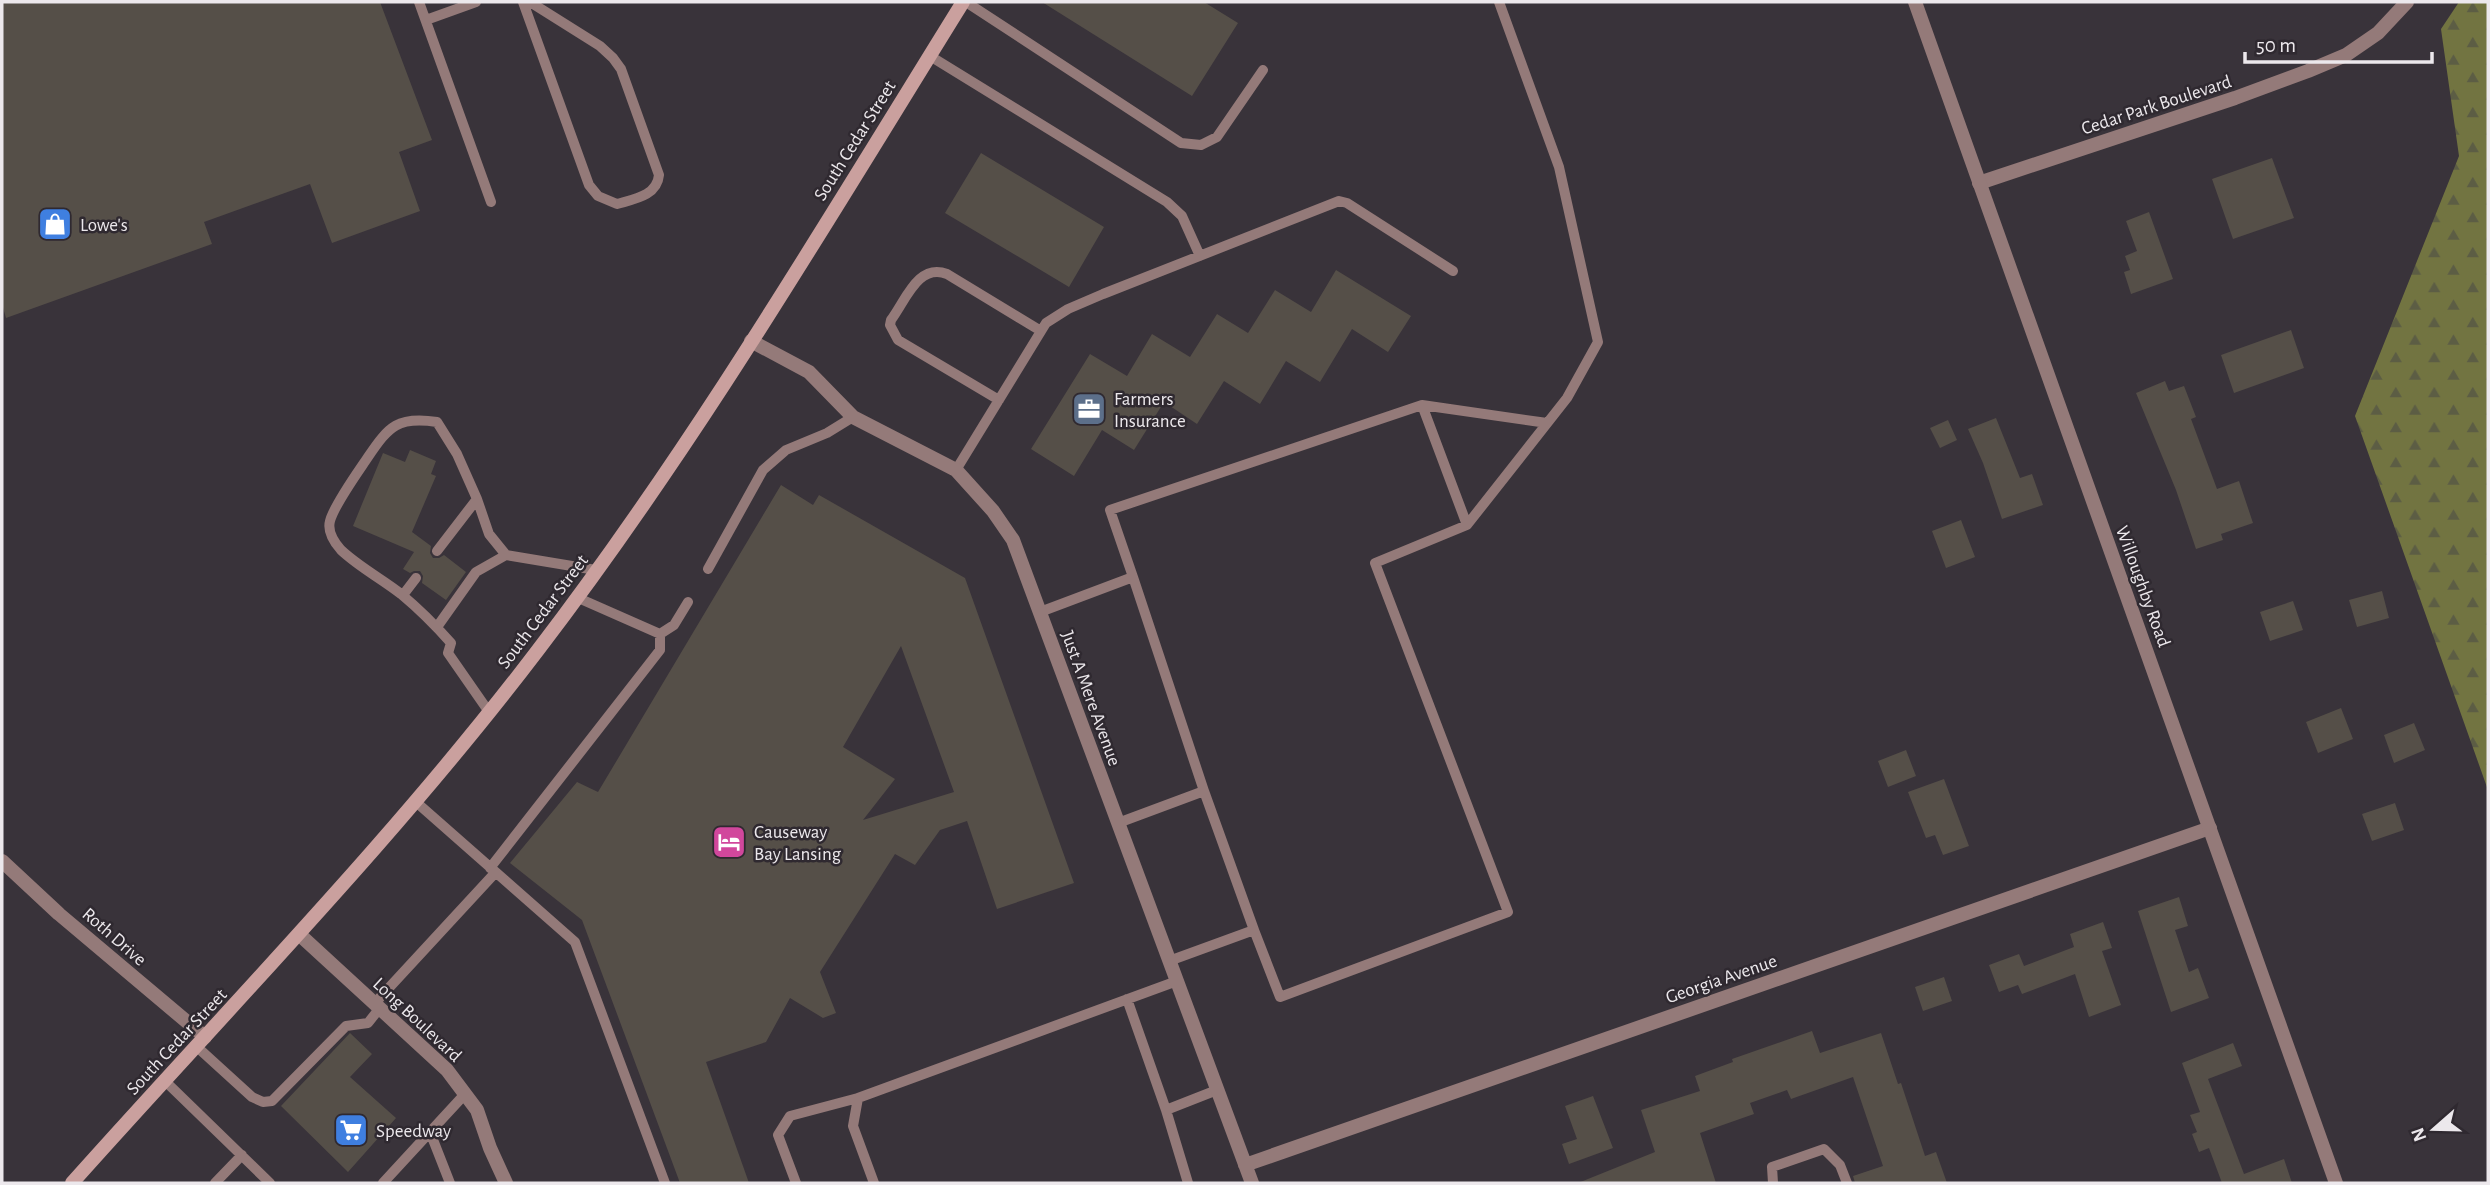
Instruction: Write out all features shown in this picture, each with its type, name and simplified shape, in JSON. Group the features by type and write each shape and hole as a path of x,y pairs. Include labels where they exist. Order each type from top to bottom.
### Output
{"main road":[{"name":"South Cedar Street","path":"72,1183 300,935 416,802 489,712 576,597 643,505 751,341 965,2"}],"street":[{"name":"Willoughby Road","path":"1915,2 2336,1183"},
{"name":"Cedar Park Boulevard","path":"1979,183 2235,98 2346,55 2378,33 2407,2"},
{"name":"Just A Mere Avenue","path":"751,341 809,372 853,417 956,470 993,511 1013,540 1252,1183"},
{"name":"Georgia Avenue","path":"1245,1165 2210,828"},
{"name":"Roth Drive","path":"2,861 201,1042"},
{"name":"Long Boulevard","path":"300,935 447,1070 477,1110 506,1183"}],"lane":[{"path":"419,2 491,202"},
{"path":"426,20 476,2"},
{"path":"523,2 589,185 598,196 617,204 651,192 658,184 659,175 621,69 600,46 530,2"},
{"path":"965,2 1181,143 1201,145 1217,137 1263,69"},
{"path":"1499,2 1559,167 1598,342 1567,398 1467,525 1375,563 1508,912 1280,998 1204,791 1110,510 1422,405 1547,423"},
{"path":"930,56 1167,202 1182,216 1200,256"},
{"path":"956,470 1041,331 1055,316 1200,256 1339,201 1347,203 1453,271"},
{"path":"999,400 898,340 892,332 891,320 922,276 938,270 1041,331"},
{"path":"1422,405 1467,525"},
{"path":"708,569 762,470 786,450 827,433 853,417"},
{"path":"489,712 448,653 451,643 403,595 341,550 330,535 329,522 378,443 400,422 421,419 437,422 457,454 489,534 506,555"},
{"path":"437,551 477,499"},
{"path":"437,627 476,572 506,555 596,570"},
{"path":"1040,612 1133,577"},
{"path":"403,595 416,578"},
{"path":"576,597 660,634"},
{"path":"660,634 674,625 688,602"},
{"path":"201,1042 252,1097 263,1102 272,1101 346,1026 368,1023 376,1006 493,871 660,650 660,634"},
{"path":"1118,823 1204,791"},
{"path":"416,802 575,942 665,1183"},
{"path":"1169,961 1254,930"},
{"path":"796,1183 778,1135 790,1116 858,1098 1177,981"},
{"path":"1127,999 1188,1183"},
{"path":"164,1081 270,1183"},
{"path":"1166,1110 1217,1090"},
{"path":"383,1183 465,1094"},
{"path":"858,1098 853,1126 874,1183"},
{"path":"430,1132 450,1183"},
{"path":"1773,1183 1772,1167 1824,1149 1840,1165 1847,1183"},
{"path":"215,1183 242,1155"}],"green space":[{"path":"2459,2 2488,2 2488,790 2355,416 2459,156 2441,29"}],"building":[{"path":"2,2 380,2 432,140 399,152 420,211 332,243 310,184 204,222 212,244 6,318 2,304"},
{"path":"1042,2 1204,2 1238,23 1192,96"},
{"path":"981,153 1104,227 1069,287 945,213"},
{"path":"2272,158 2294,218 2233,239 2212,179"},
{"path":"2149,212 2173,279 2131,294 2124,272 2130,270 2125,256 2137,251 2126,221"},
{"path":"1336,270 1411,316 1388,352 1352,329 1320,382 1286,361 1260,404 1224,381 1197,424 1164,402 1134,450 1102,430 1074,476 1031,449 1090,354 1127,376 1152,334 1190,357 1217,314 1248,333 1275,290 1311,312"},
{"path":"2291,330 2304,368 2234,393 2221,355"},
{"path":"2165,381 2169,391 2184,386 2196,417 2191,419 2217,489 2239,481 2253,523 2221,534 2223,540 2196,549 2176,490 2136,393"},
{"path":"1996,418 2020,478 2032,474 2043,505 2002,519 1968,429"},
{"path":"1948,420 1957,440 1940,448 1930,428"},
{"path":"410,450 436,461 431,474 436,476 412,532 431,546 430,553 433,558 444,555 466,572 446,600 422,583 423,576 420,571 410,573 403,569 414,552 353,526 383,453 405,462"},
{"name":"Causeway Bay Lansing","path":"781,485 813,505 819,495 965,578 1074,883 997,909 967,821 940,830 915,865 895,854 820,972 836,1013 823,1018 790,998 766,1042 706,1062 749,1183 680,1183 582,920 510,863 577,782 598,792","holes":["901,646 954,792 863,820 895,779 843,747"]},
{"path":"1961,520 1975,557 1946,568 1932,531"},
{"path":"2382,591 2389,618 2357,627 2349,600"},
{"path":"2293,601 2303,630 2270,641 2260,612"},
{"path":"2341,708 2353,739 2318,753 2306,722"},
{"path":"2414,723 2425,750 2394,763 2384,735"},
{"path":"1906,750 1916,776 1888,787 1878,761"},
{"path":"1944,779 1969,846 1943,855 1935,835 1926,838 1908,792"},
{"path":"2395,803 2404,830 2372,841 2362,814"},
{"path":"2179,897 2188,926 2175,930 2189,972 2198,968 2209,998 2171,1012 2138,911"},
{"path":"2103,922 2112,948 2102,951 2121,1005 2089,1017 2075,974 2022,994 2018,985 1999,992 1989,965 2019,954 2024,966 2074,947 2070,934"},
{"path":"1944,977 1952,1001 1923,1011 1915,987"},
{"path":"1812,1031 1820,1053 1881,1033 1925,1156 1936,1152 1947,1183 1855,1183 1853,1176 1883,1166 1853,1077 1791,1099 1787,1090 1750,1103 1754,1114 1700,1133 1716,1183 1578,1183 1655,1152 1641,1110 1700,1091 1695,1076 1733,1062 1732,1059"},
{"path":"350,1033 372,1054 350,1077 396,1118 348,1172 281,1106"},
{"path":"2233,1043 2242,1066 2208,1079 2244,1174 2284,1159 2292,1183 2222,1183 2209,1148 2199,1152 2192,1134 2197,1132 2190,1115 2200,1112 2182,1063"},
{"path":"1593,1096 1613,1148 1569,1164 1562,1144 1577,1139 1565,1106"}],"place":[{"name":"Lowe's","path":"55,224"},
{"name":"Farmers Insurance","path":"1089,409"},
{"name":"Causeway Bay Lansing","path":"729,842"},
{"name":"Speedway","path":"351,1130"}]}
